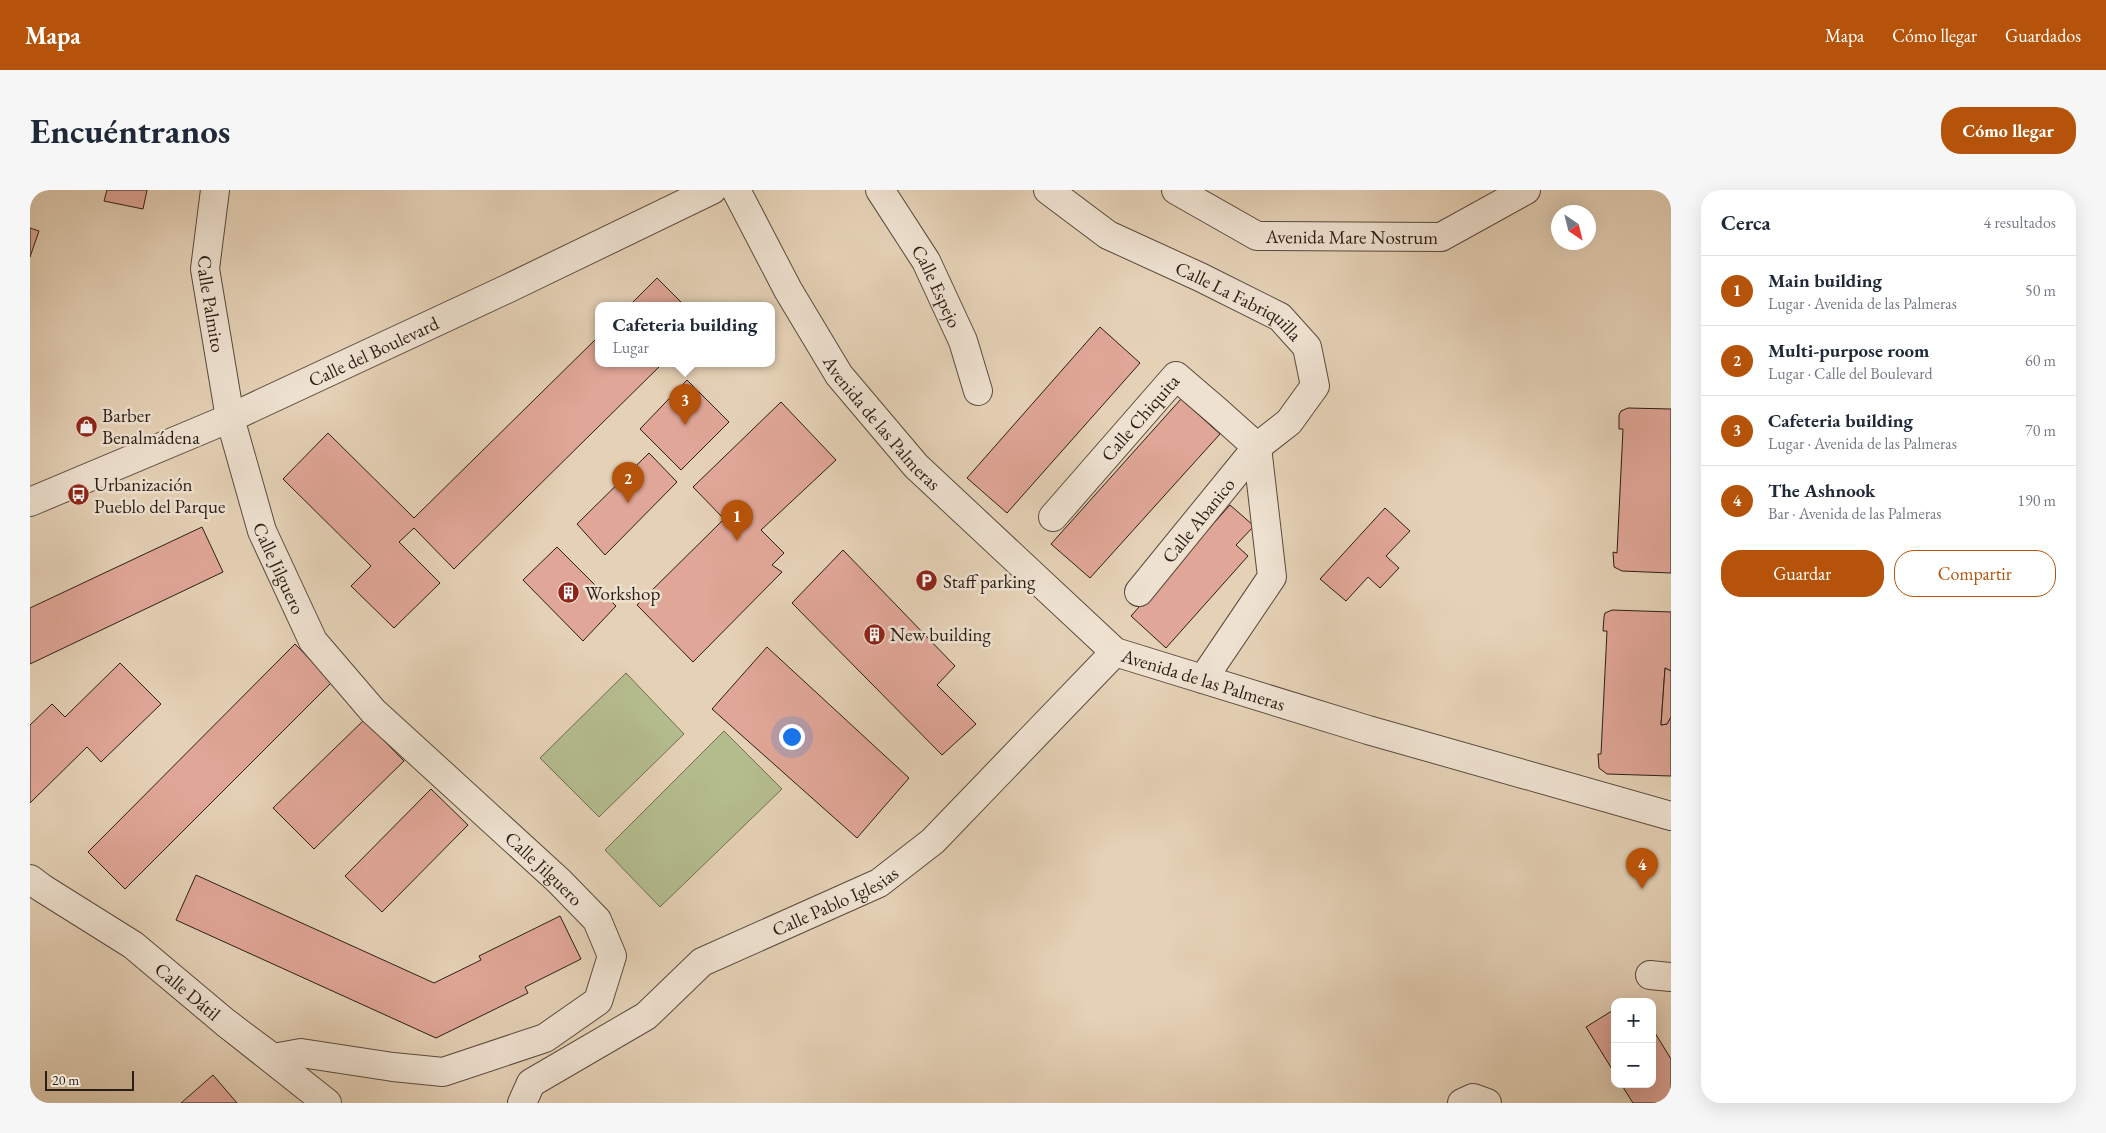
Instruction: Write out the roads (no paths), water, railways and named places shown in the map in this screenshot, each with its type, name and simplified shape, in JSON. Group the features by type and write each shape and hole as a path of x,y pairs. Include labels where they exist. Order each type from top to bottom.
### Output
{"street":[{"name":"Calle Palmito","path":"216,190 205,269 230,418"},
{"name":"Calle del Boulevard","path":"30,502 230,418 509,288 712,190"},
{"name":"Avenida de las Palmeras","path":"736,190 788,290 839,375 916,466 1115,652 1368,730 1671,816"},
{"name":"Calle Espejo","path":"880,190 926,261 963,341 978,391"},
{"name":"Calle La Fabriquilla","path":"1048,190 1108,235 1200,277 1280,317 1307,347 1315,386 1289,422 1257,448"},
{"name":"Avenida Mare Nostrum","path":"1176,190 1257,236 1431,237 1441,237 1526,190"},
{"name":"Calle Chiquita","path":"1053,517 1176,376 1257,448"},
{"name":"Calle Jilguero","path":"226,1023 273,1058 301,1053 393,1067 443,1072 545,1038 598,1001 612,956 597,920 560,881 373,711 313,641 262,531 230,418"},
{"name":"Calle Abanico","path":"1139,592 1257,448"},
{"path":"1203,679 1272,577 1257,448"},
{"name":"Calle Pablo Iglesias","path":"522,1103 531,1084 646,1016 702,962 879,883 933,841 1115,652"},
{"name":"Calle Dátil","path":"34,890 133,945 226,1023 327,1103"},
{"path":"1462,1103 1473,1098 1487,1103"}],"place":[{"name":"Cafeteria building","path":"685,425"},
{"name":"Barber Benalmádena","path":"86,426"},
{"name":"Urbanización Pueblo del Parque","path":"78,495"},
{"name":"Multi-purpose room","path":"628,503"},
{"name":"Main building","path":"737,541"},
{"name":"Staff parking","path":"927,581"},
{"name":"Workshop","path":"569,593"},
{"name":"New building","path":"874,634"},
{"name":"The Ashnook","path":"1642,889"}]}
